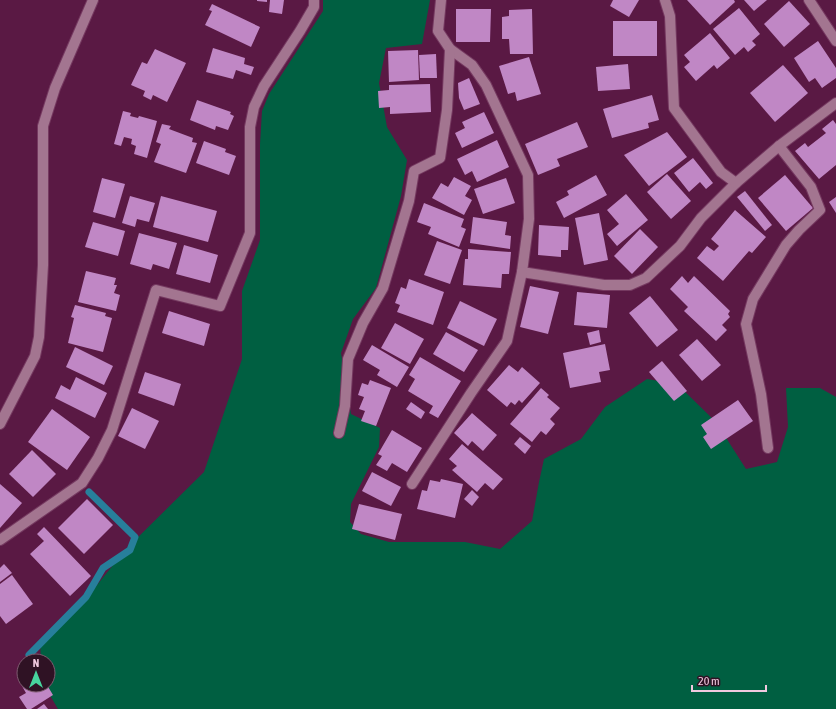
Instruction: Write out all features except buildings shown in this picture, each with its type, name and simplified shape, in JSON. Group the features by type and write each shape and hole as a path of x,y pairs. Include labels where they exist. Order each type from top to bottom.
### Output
{"street":[{"path":"0,424 35,356 39,337 43,265 42,126 54,88 93,0"},
{"path":"0,540 82,483 94,464 112,430 156,290 220,306 250,233 250,127 254,107 264,86 314,7 314,0"},
{"path":"412,484 506,341 522,272 529,219 528,175 486,85 472,65 450,49 438,31 441,0"},
{"path":"665,0 670,16 674,108 721,172 736,183"},
{"path":"809,0 836,41"},
{"path":"339,432 345,406 348,359 363,322 384,288 409,201 414,170 440,158 447,110 450,49"},
{"path":"522,272 604,286 630,286 646,278 680,246 701,218 736,183 779,146 836,103"},
{"path":"768,448 761,394 746,324 753,299 786,245 820,210 812,187 779,146"}],"green space":[{"path":"323,0 430,0 422,44 386,48 379,83 387,127 407,160 401,196 376,288 353,319 341,353 351,414 380,428 379,447 351,504 350,522 361,534 389,542 465,542 500,549 532,521 544,459 581,439 605,407 647,379 677,384 716,422 746,469 777,462 788,427 786,388 820,388 836,397 836,709 58,709 49,693 56,693 56,653 41,653 40,641 76,611 126,549 204,472 242,359 242,291 260,240 260,144 262,111 269,94 323,11"}],"waterway":[{"path":"31,653 86,597 103,568 130,550 135,537 89,492"}]}
